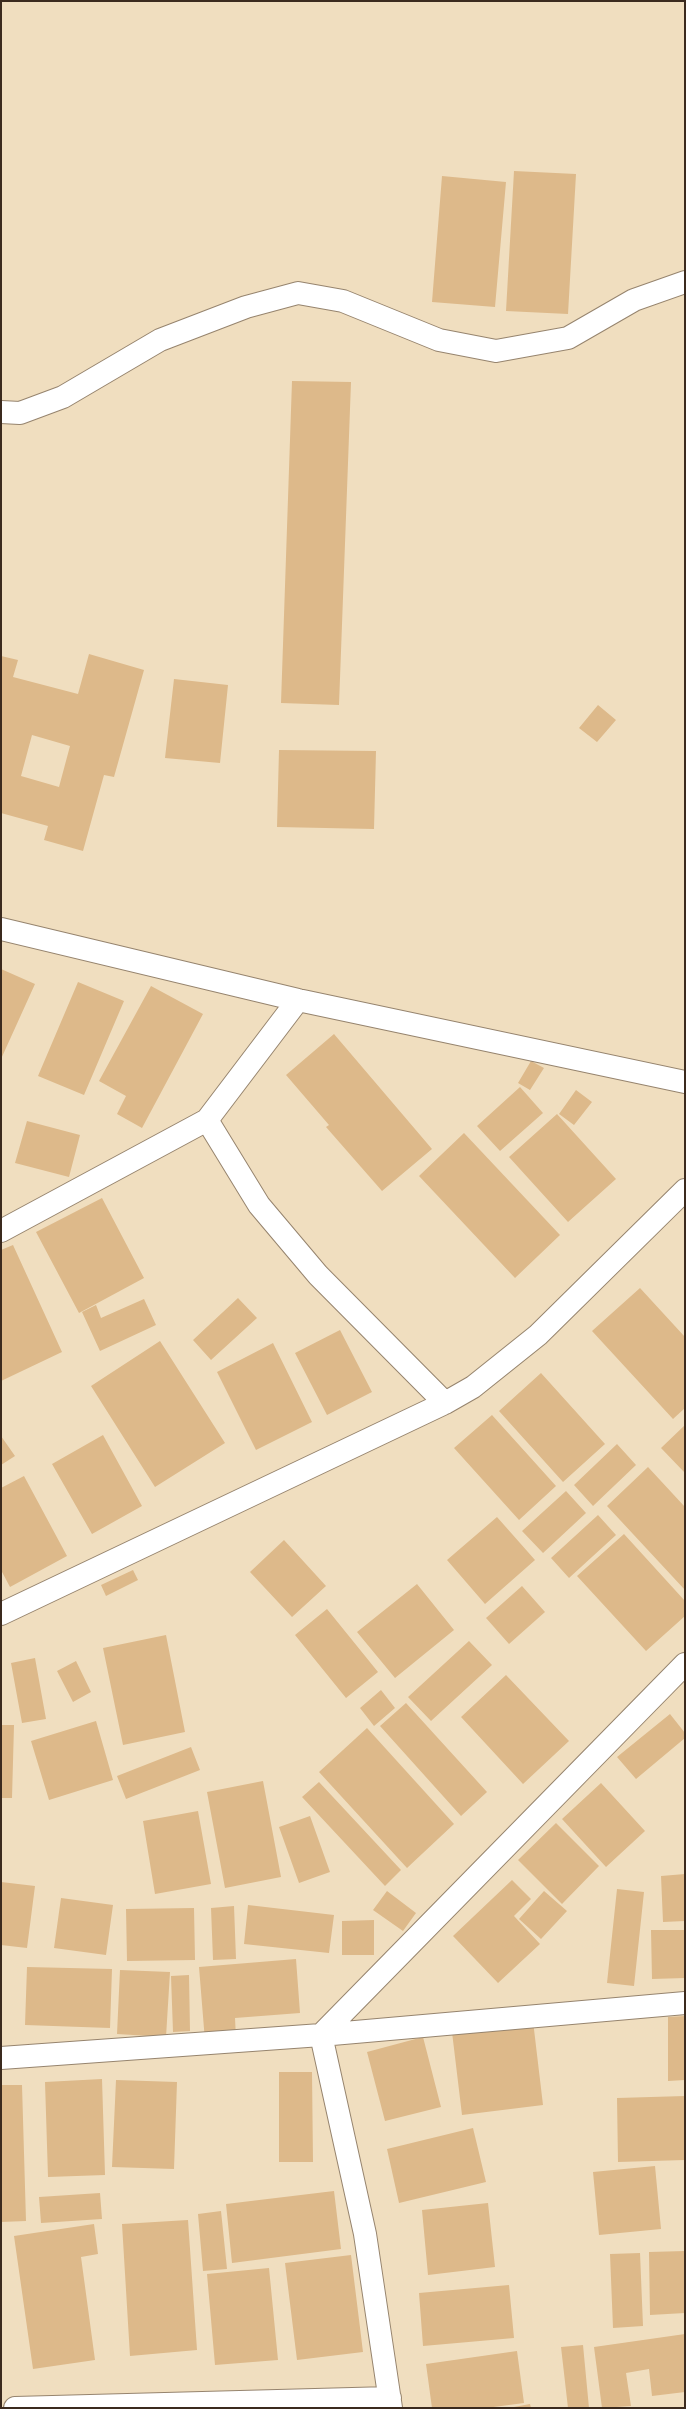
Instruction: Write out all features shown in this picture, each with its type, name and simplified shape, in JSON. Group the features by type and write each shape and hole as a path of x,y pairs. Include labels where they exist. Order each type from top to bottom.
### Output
{"street":[{"path":"1,412 20,413 63,398 160,340 246,307 298,293 343,301 439,340 496,351 568,338 634,300 685,282"},
{"path":"1,929 298,1000 685,1082"},
{"path":"1,1231 207,1120 298,1000"},
{"path":"207,1120 259,1205 318,1275 445,1403"},
{"path":"1,1614 445,1403 473,1387 538,1335 685,1190"},
{"path":"321,2035 685,1664"},
{"path":"1,2058 321,2035 685,2003"},
{"path":"15,2408 391,2403 365,2234 321,2035"}],"building":[{"path":"514,171 576,174 568,314 506,311"},
{"path":"442,176 506,182 495,307 432,302"},
{"path":"292,381 351,382 339,705 281,703"},
{"path":"89,654 144,670 114,777 104,775 83,851 44,840 48,826 1,813 1,656 18,660 13,677 78,694","holes":["32,735 70,746 59,787 21,776"]},
{"path":"174,679 228,685 220,763 165,758"},
{"path":"598,705 616,720 597,742 579,728"},
{"path":"279,750 376,751 374,829 277,827"},
{"path":"1,969 35,984 1,1059"},
{"path":"78,982 124,1001 84,1095 38,1076"},
{"path":"151,986 203,1014 142,1128 117,1114 126,1096 99,1081"},
{"path":"334,1034 432,1149 382,1191 326,1127 329,1125 286,1075"},
{"path":"531,1061 544,1068 530,1090 518,1083"},
{"path":"520,1087 543,1113 500,1151 477,1126"},
{"path":"576,1090 592,1102 574,1125 559,1114"},
{"path":"557,1114 616,1179 568,1222 509,1157"},
{"path":"27,1121 80,1135 69,1177 15,1163"},
{"path":"464,1133 560,1235 515,1278 419,1176"},
{"path":"102,1198 144,1278 79,1313 36,1232"},
{"path":"13,1245 62,1352 1,1381 1,1250"},
{"path":"640,1288 685,1337 685,1408 673,1419 592,1331"},
{"path":"238,1298 257,1318 211,1360 193,1340"},
{"path":"144,1299 156,1325 100,1351 82,1312 96,1305 101,1318"},
{"path":"340,1330 372,1392 327,1415 295,1353"},
{"path":"160,1341 225,1443 155,1487 91,1386"},
{"path":"273,1343 312,1422 256,1450 217,1372"},
{"path":"541,1373 605,1444 563,1482 499,1411"},
{"path":"492,1415 556,1486 519,1520 454,1448"},
{"path":"685,1425 685,1473 661,1448"},
{"path":"103,1435 142,1506 92,1534 52,1464"},
{"path":"1,1436 15,1456 1,1465"},
{"path":"617,1444 636,1465 593,1506 574,1485"},
{"path":"648,1467 685,1507 685,1590 607,1506"},
{"path":"24,1476 67,1556 10,1587 1,1570 1,1488"},
{"path":"566,1491 586,1513 543,1553 522,1531"},
{"path":"598,1515 616,1535 569,1578 551,1558"},
{"path":"497,1517 535,1560 485,1604 447,1560"},
{"path":"624,1534 685,1601 685,1616 646,1651 577,1576"},
{"path":"284,1540 326,1586 292,1617 250,1572"},
{"path":"133,1570 138,1580 106,1596 101,1585"},
{"path":"417,1584 454,1630 395,1678 357,1632"},
{"path":"522,1586 545,1612 509,1644 486,1618"},
{"path":"327,1609 378,1672 346,1698 295,1635"},
{"path":"166,1635 185,1732 123,1745 103,1648"},
{"path":"469,1641 492,1665 431,1721 408,1697"},
{"path":"35,1658 46,1719 22,1723 11,1663"},
{"path":"76,1661 91,1692 73,1702 57,1671"},
{"path":"506,1675 569,1741 523,1784 461,1717"},
{"path":"381,1690 395,1708 374,1726 360,1708"},
{"path":"406,1703 487,1792 461,1816 380,1726"},
{"path":"670,1714 685,1733 685,1738 636,1779 617,1757"},
{"path":"96,1721 113,1780 49,1800 31,1741"},
{"path":"1,1725 14,1725 12,1798 1,1798"},
{"path":"367,1728 454,1824 407,1868 319,1772"},
{"path":"191,1747 200,1770 126,1799 117,1776"},
{"path":"263,1781 281,1877 225,1888 207,1792"},
{"path":"319,1782 401,1870 385,1886 302,1797"},
{"path":"601,1783 645,1831 606,1867 562,1819"},
{"path":"198,1811 211,1884 155,1894 143,1821"},
{"path":"310,1816 330,1872 299,1883 279,1827"},
{"path":"556,1823 599,1866 562,1904 518,1860"},
{"path":"685,1874 685,1921 663,1922 661,1876"},
{"path":"512,1880 531,1899 514,1916 540,1944 498,1983 453,1936"},
{"path":"1,1882 35,1886 27,1948 1,1945"},
{"path":"617,1889 644,1892 634,1986 607,1983"},
{"path":"387,1891 416,1913 403,1931 373,1910"},
{"path":"544,1891 567,1911 541,1939 519,1919"},
{"path":"61,1898 113,1905 106,1955 54,1948"},
{"path":"248,1905 334,1915 329,1953 244,1944"},
{"path":"234,1906 236,1959 213,1960 211,1908"},
{"path":"194,1908 195,1960 127,1961 126,1909"},
{"path":"374,1920 374,1955 342,1955 342,1921"},
{"path":"651,1930 685,1930 685,1978 652,1979"},
{"path":"296,1959 300,2013 235,2018 236,2038 205,2041 199,1967"},
{"path":"27,1967 112,1969 110,2028 25,2025"},
{"path":"120,1970 170,1972 166,2037 117,2034"},
{"path":"189,1975 190,2031 173,2032 171,1976"},
{"path":"685,2016 685,2080 668,2081 668,2017"},
{"path":"533,2021 543,2105 462,2115 452,2032"},
{"path":"423,2037 441,2107 385,2121 367,2052"},
{"path":"279,2072 312,2072 313,2162 279,2162"},
{"path":"102,2079 105,2175 48,2177 45,2082"},
{"path":"116,2080 177,2082 174,2169 112,2167"},
{"path":"1,2085 22,2085 26,2221 1,2222"},
{"path":"685,2096 685,2160 618,2162 617,2098"},
{"path":"473,2128 486,2182 399,2203 387,2149"},
{"path":"655,2166 661,2229 599,2235 593,2172"},
{"path":"334,2191 341,2249 232,2263 226,2204"},
{"path":"100,2193 102,2219 41,2223 39,2197"},
{"path":"488,2203 495,2267 428,2275 422,2210"},
{"path":"221,2211 227,2269 203,2271 198,2214"},
{"path":"188,2220 197,2350 130,2356 122,2224"},
{"path":"94,2224 98,2254 81,2257 95,2360 33,2369 14,2236"},
{"path":"685,2251 685,2313 650,2315 649,2252"},
{"path":"640,2253 643,2326 613,2328 610,2254"},
{"path":"351,2255 363,2352 297,2360 285,2263"},
{"path":"269,2268 278,2360 215,2365 207,2274"},
{"path":"509,2285 514,2338 423,2346 419,2293"},
{"path":"685,2334 685,2392 652,2396 649,2369 626,2373 631,2406 602,2408 594,2347"},
{"path":"583,2345 589,2408 568,2408 561,2347"},
{"path":"517,2351 524,2403 486,2408 432,2408 426,2364"},
{"path":"530,2404 531,2408 514,2408 514,2407"}]}
